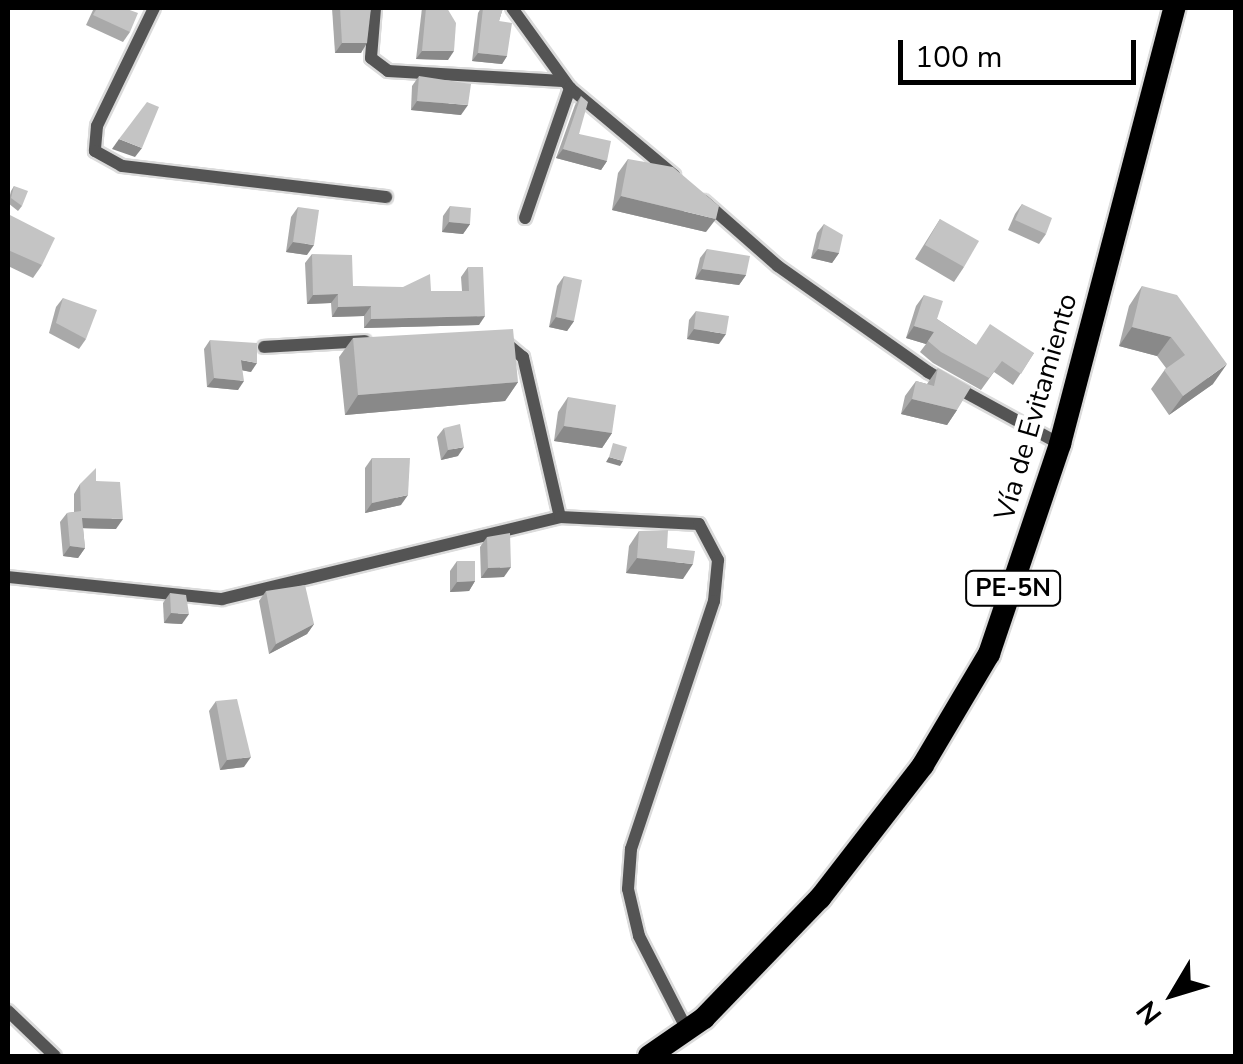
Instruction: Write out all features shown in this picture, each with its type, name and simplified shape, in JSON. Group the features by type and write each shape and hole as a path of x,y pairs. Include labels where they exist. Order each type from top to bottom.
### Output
{"highway":[{"name":"Vía de Evitamiento","path":"649,1056 687,1030 820,898 923,766 989,654 1060,444 1174,8"}],"street":[{"path":"154,8 97,126 95,151 122,166 386,196"},
{"path":"375,8 371,58 388,70 566,84"},
{"path":"512,8 566,84 778,266 928,372 1060,444"},
{"path":"525,218 566,84"},
{"path":"486,338 506,338 524,357 560,517"},
{"path":"264,347 389,340"},
{"path":"8,577 222,600 560,517 699,524 718,560 714,601 631,849 628,889 638,936 687,1030"},
{"path":"8,1012 54,1056"}],"building":[{"path":"97,8 124,8 138,13 130,32 93,15"},
{"path":"340,8 371,8 367,43 342,43"},
{"path":"426,8 447,8 456,23 454,51 422,51"},
{"path":"483,8 503,8 499,21 512,23 507,56 478,53"},
{"path":"419,76 471,84 468,105 417,101"},
{"path":"581,96 588,102 579,134 611,141 607,161 563,149"},
{"path":"147,102 159,107 142,148 119,139"},
{"path":"628,159 673,167 719,206 716,219 621,196"},
{"path":"14,186 28,191 22,206 11,198"},
{"path":"1022,204 1052,218 1046,234 1015,220"},
{"path":"450,206 471,208 470,224 449,222"},
{"path":"298,207 319,210 314,245 293,242"},
{"path":"8,214 55,238 42,265 8,250"},
{"path":"940,219 979,241 964,267 925,245"},
{"path":"824,224 843,235 839,253 818,249"},
{"path":"707,249 750,256 746,275 702,269"},
{"path":"312,254 352,255 353,286 403,287 430,274 431,291 469,291 468,267 483,267 485,316 371,319 371,306 338,307 338,294 313,295"},
{"path":"564,276 582,280 574,321 556,317"},
{"path":"1142,286 1177,295 1227,364 1183,396 1164,370 1185,355 1171,337 1132,327"},
{"path":"924,295 943,301 937,319 976,345 990,324 1034,353 1021,374 1002,361 989,378 941,352 928,341 934,332 914,326"},
{"path":"63,298 97,310 86,339 56,323"},
{"path":"696,311 729,316 726,334 694,329"},
{"path":"513,329 518,382 358,395 353,338"},
{"path":"210,340 257,343 257,363 241,360 244,381 214,378"},
{"path":"938,368 971,387 957,410 912,399 916,381 934,386"},
{"path":"568,397 616,405 612,433 564,426"},
{"path":"460,424 464,447 448,450 444,428"},
{"path":"613,443 627,447 623,461 609,457"},
{"path":"372,458 410,458 408,495 372,503"},
{"path":"96,468 96,481 120,482 123,519 82,518 85,548 70,546 67,513 81,511 80,484"},
{"path":"668,530 667,548 695,551 693,564 637,558 639,531"},
{"path":"510,533 511,567 488,568 487,537"},
{"path":"457,561 475,561 475,581 457,582"},
{"path":"305,585 314,624 276,644 266,591"},
{"path":"170,593 186,595 189,614 171,613"},
{"path":"237,699 251,757 227,760 216,701"}]}
